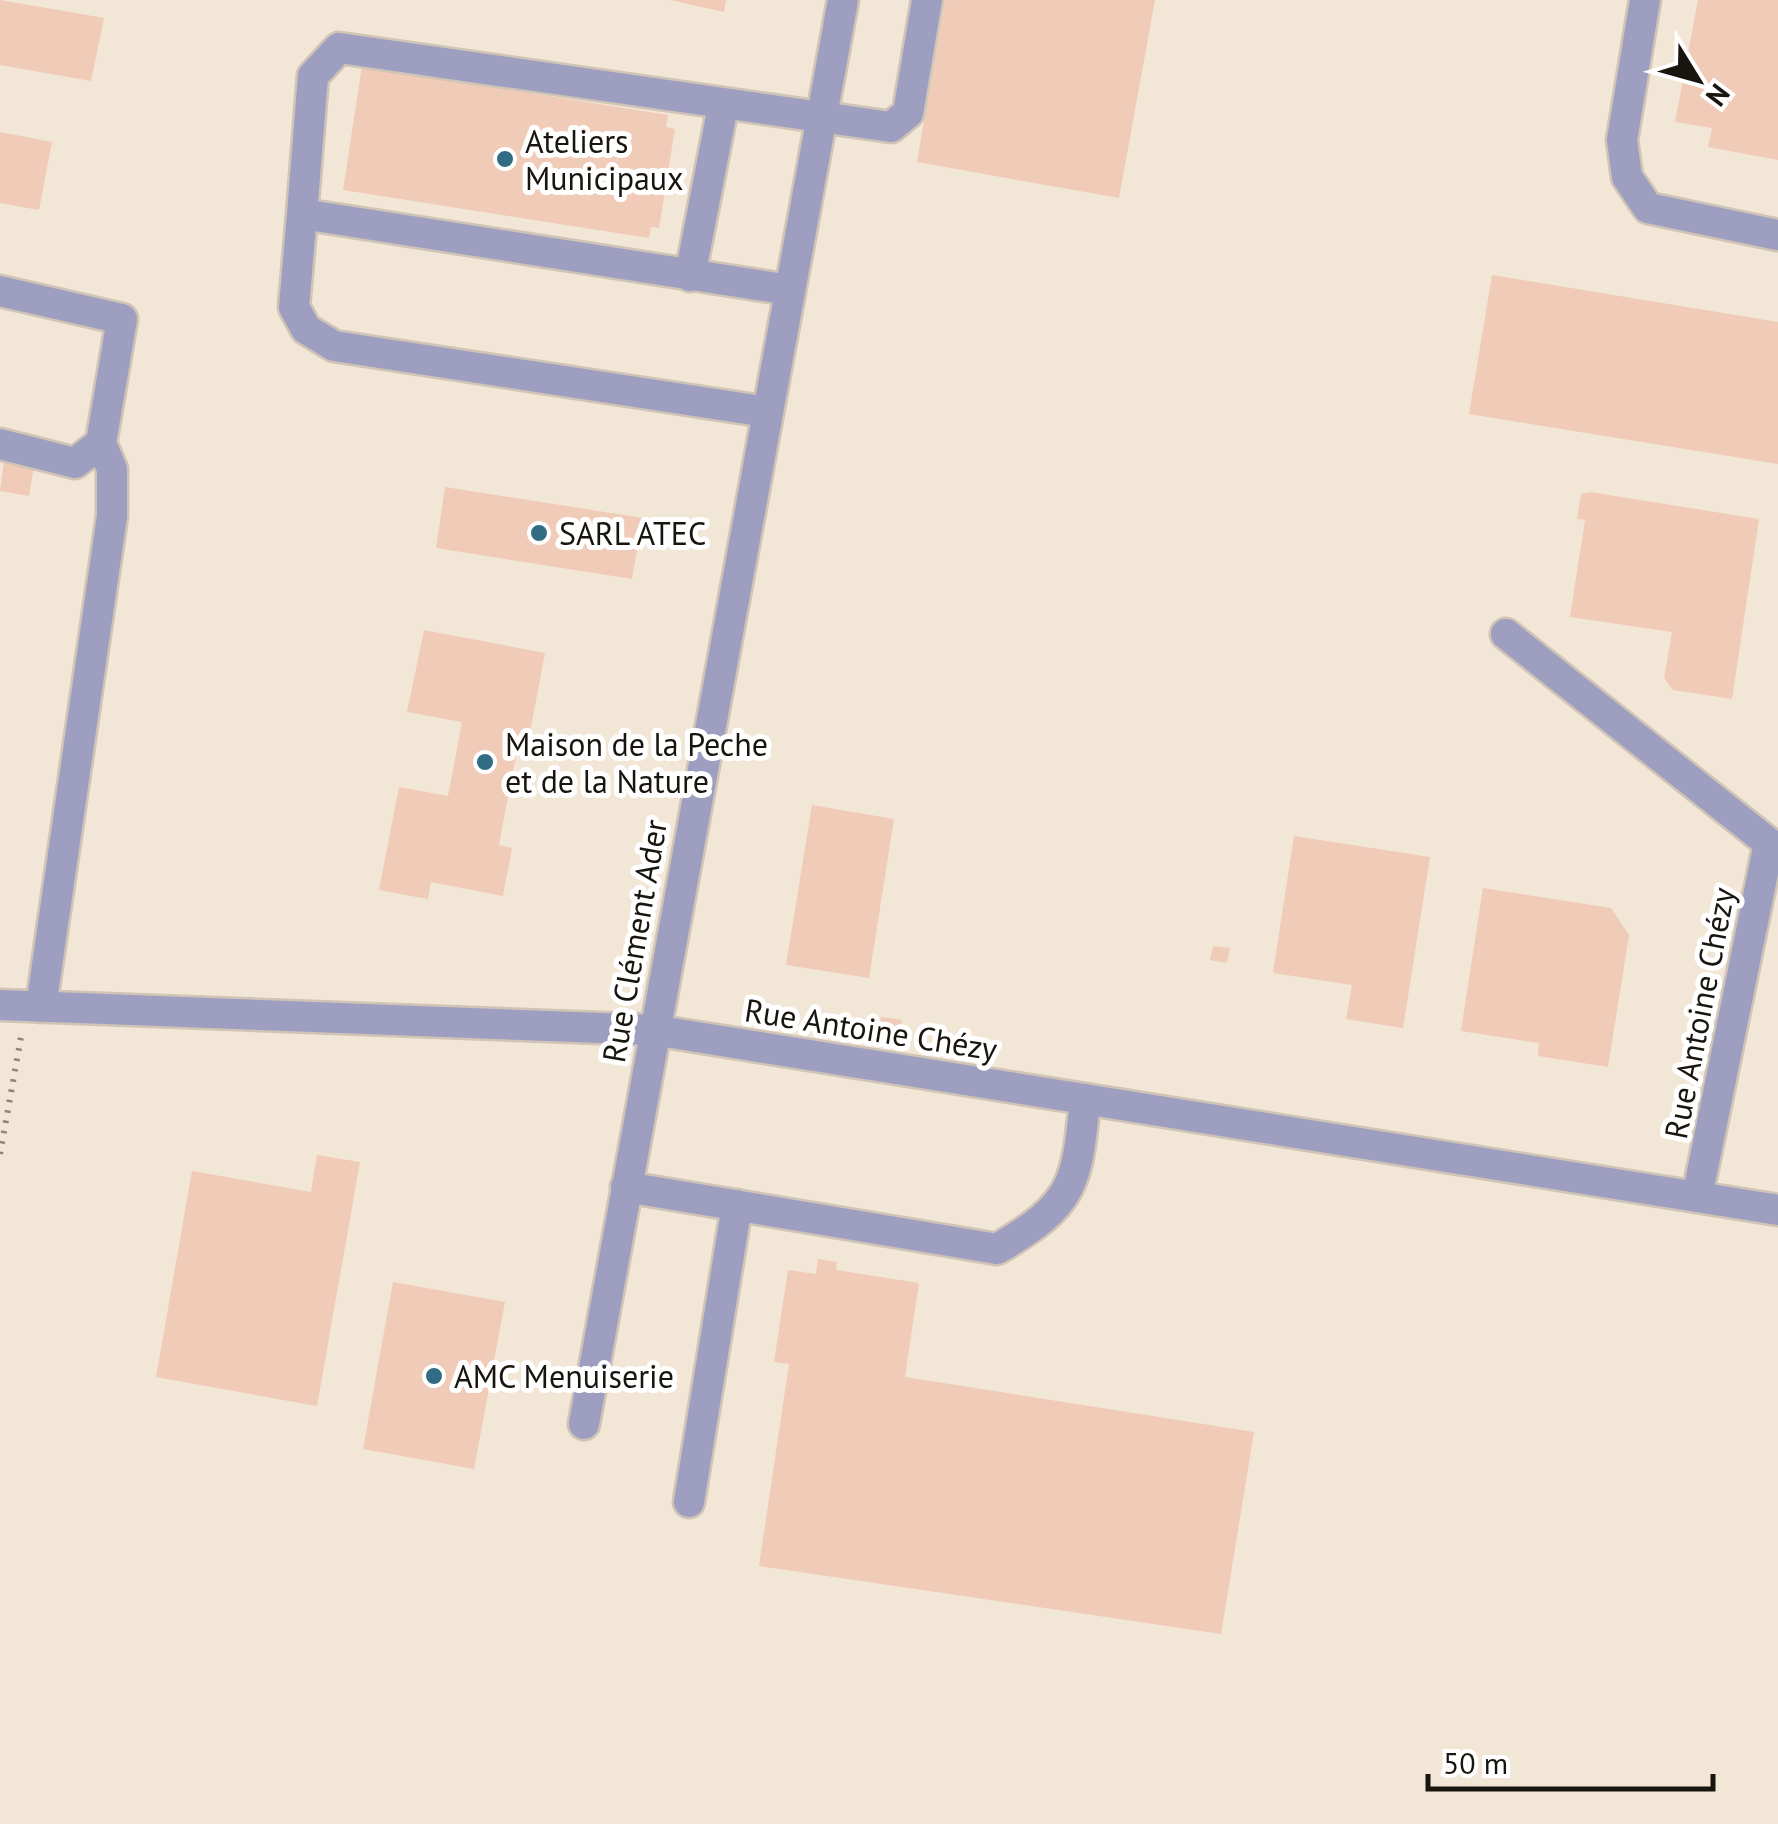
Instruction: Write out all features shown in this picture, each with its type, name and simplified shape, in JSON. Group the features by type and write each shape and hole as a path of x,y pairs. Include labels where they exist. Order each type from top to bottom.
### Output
{"street":[{"name":"Rue Clément Ader","path":"584,1424 844,0"},
{"path":"767,412 334,346 306,329 294,307 313,76 338,48 891,127 908,113 927,0"},
{"path":"1644,0 1622,140 1626,177 1648,208 1778,236"},
{"path":"690,276 723,106"},
{"path":"302,214 790,290"},
{"path":"0,291 122,319 101,443 112,469 112,516 22,1006"},
{"path":"0,444 75,463 101,443"},
{"name":"Rue Antoine Chézy","path":"1506,634 1769,843 1697,1197"},
{"name":"Rue Antoine Chézy","path":"22,1006 653,1030 1778,1210"},
{"path":"626,1187 997,1249 1043,1222 1068,1192 1080,1158 1085,1099"},
{"path":"689,1502 737,1204"}],"path":[{"path":"0,1154 22,1006"}],"building":[{"path":"0,0 104,18 91,81 0,65"},
{"path":"670,0 726,0 724,12"},
{"path":"945,0 1155,0 1119,198 917,162"},
{"path":"1698,0 1778,0 1778,160 1708,147 1712,128 1675,122"},
{"name":"Ateliers Municipaux","path":"362,66 668,115 666,127 675,129 659,228 651,227 649,238 343,190"},
{"path":"0,132 52,142 39,210 0,203"},
{"path":"1492,275 1778,322 1778,464 1469,414"},
{"path":"4,461 34,466 29,496 0,491"},
{"name":"SARL ATEC","path":"445,487 643,518 632,579 436,548"},
{"path":"1590,492 1759,519 1732,699 1673,690 1664,678 1672,632 1570,617 1585,520 1577,519 1581,494"},
{"name":"Maison de la Peche et de la Nature","path":"424,630 545,653 529,737 520,735 499,845 512,848 503,896 431,882 428,899 379,890 399,787 448,796 462,722 407,712"},
{"path":"812,805 894,819 869,978 786,965"},
{"path":"1294,836 1430,857 1403,1028 1346,1019 1352,985 1273,973"},
{"path":"1483,888 1611,908 1629,935 1608,1067 1538,1056 1539,1043 1461,1031"},
{"path":"1213,946 1230,948 1227,963 1210,960"},
{"path":"881,1017 902,1020 900,1032 878,1029"},
{"path":"317,1155 360,1162 317,1406 156,1377 192,1171 311,1192"},
{"path":"818,1259 837,1262 836,1270 919,1283 905,1377 1254,1432 1221,1634 759,1566 789,1364 774,1362 788,1270 816,1274"},
{"name":"AMC Menuiserie","path":"393,1282 505,1302 474,1469 363,1449"}],"place":[{"name":"Ateliers Municipaux","path":"505,159"},
{"name":"SARL ATEC","path":"539,533"},
{"name":"Maison de la Peche et de la Nature","path":"485,762"},
{"name":"AMC Menuiserie","path":"434,1376"}]}
